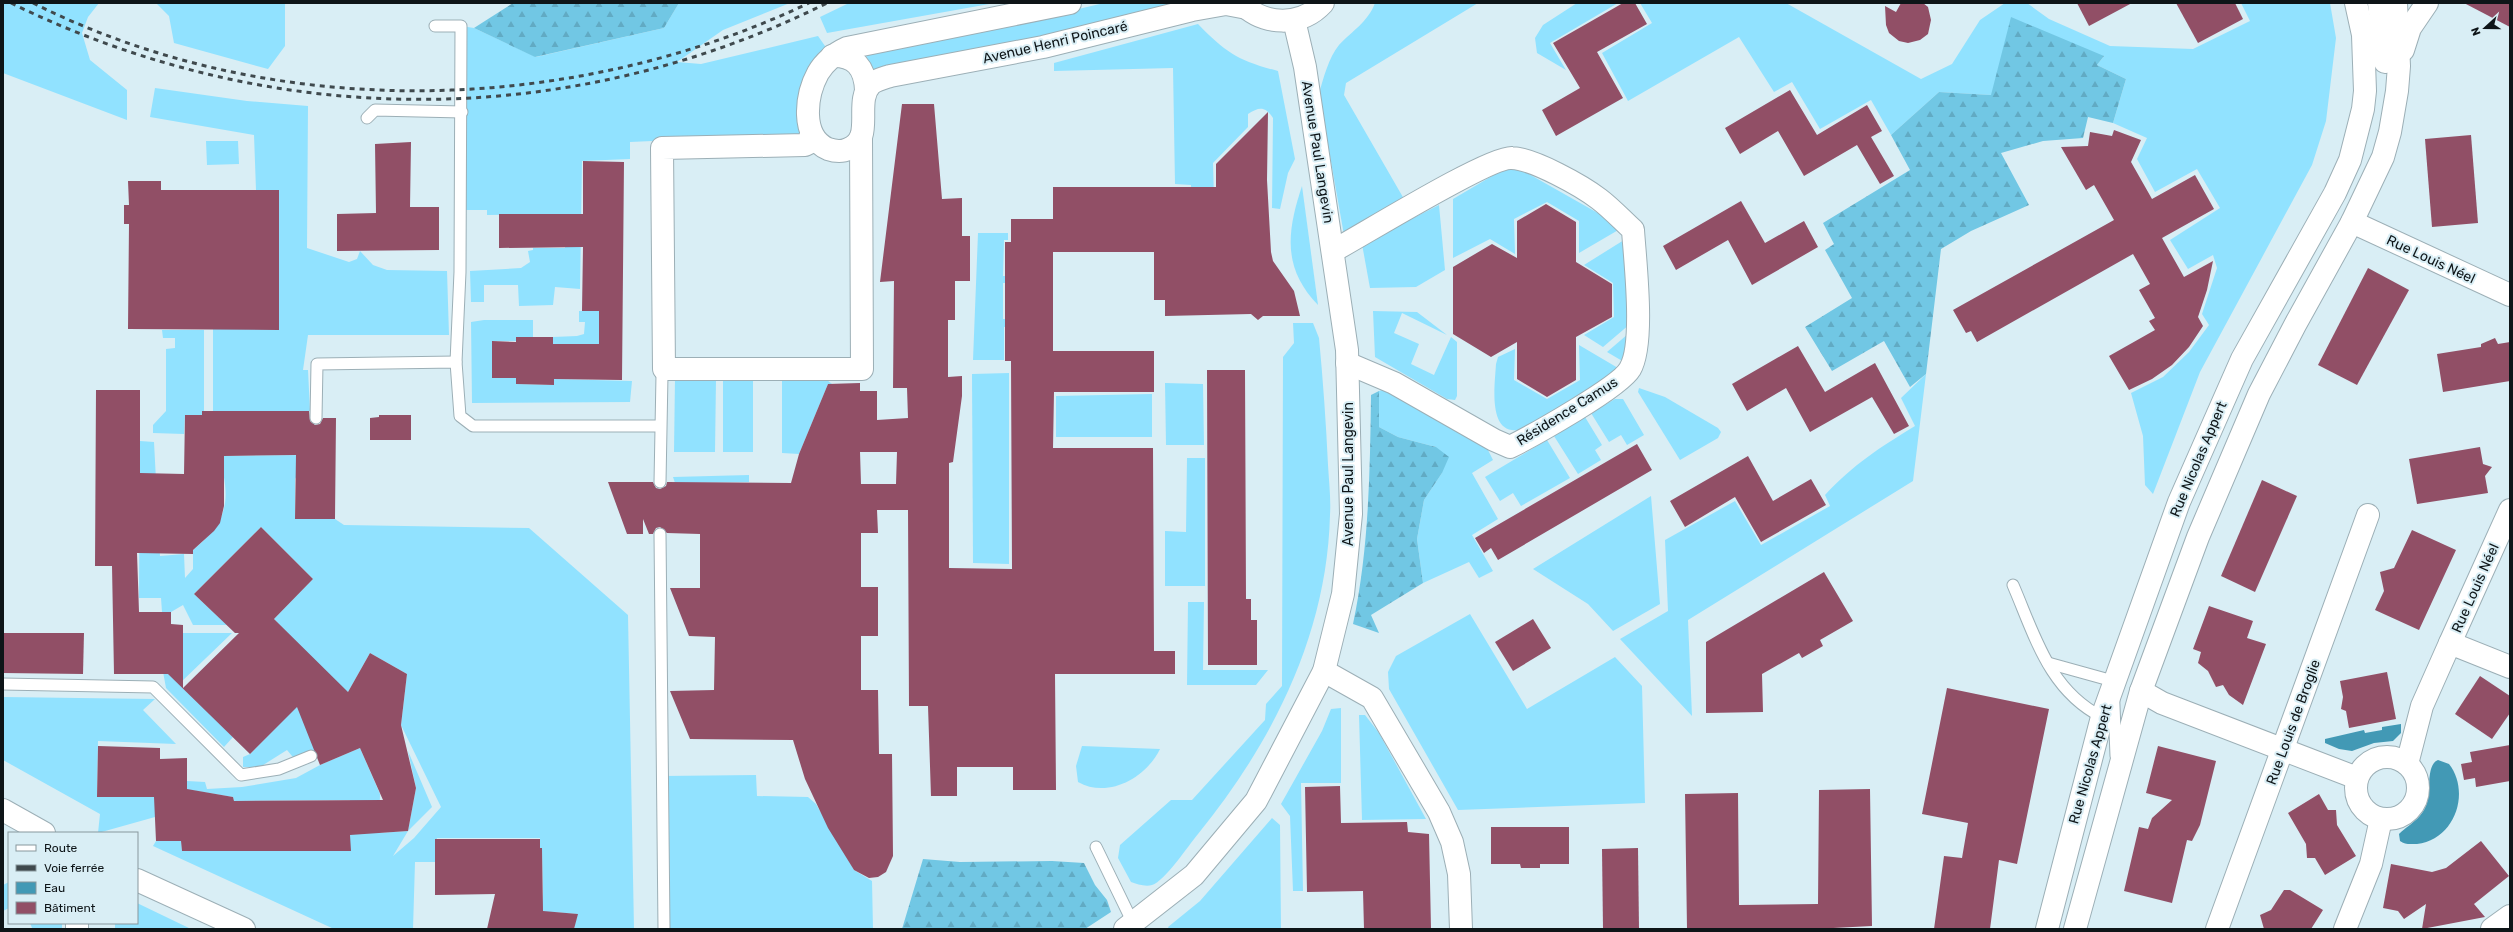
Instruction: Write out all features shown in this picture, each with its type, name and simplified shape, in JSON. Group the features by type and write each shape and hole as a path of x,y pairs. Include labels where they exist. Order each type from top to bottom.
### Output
{"street":[{"path":"832,56 851,58 857,64 866,82 866,90 863,101 861,137 862,369 664,369 662,148 805,145 809,142 811,134 808,118 812,88 817,74 832,56 860,44 1070,3"},
{"path":"1294,20 1312,13 1323,3"},
{"name":"Rue Nicolas Appert","path":"2047,929 2102,717 2113,681 2179,502 2227,391 2282,285 2335,193 2350,160 2363,109 2365,91 2363,35 2356,3"},
{"name":"Rue Nicolas Appert","path":"2373,182 2382,145 2386,77 2379,3"},
{"name":"Rue Nicolas Appert","path":"2075,929 2141,691 2198,537 2242,430 2294,325 2373,182 2390,132 2399,66 2396,3"},
{"path":"2399,66 2410,28 2427,3"},
{"name":"Avenue Henri Poincaré","path":"866,90 871,84 890,76 1043,47 1192,10 1226,4 1244,6 1269,20 1294,20"},
{"name":"Avenue Paul Langevin","path":"1129,926 1194,875 1227,838 1256,801 1324,671 1343,594 1351,514 1347,363 1333,251 1305,67 1294,20"},
{"path":"811,134 822,146 841,152 850,149 861,137"},
{"name":"Résidence Camus","path":"1333,251 1495,162 1511,158 1534,164 1599,199 1633,230 1638,335 1630,369 1612,386 1510,447 1494,440 1394,383 1347,363"},
{"name":"Rue Louis Néel","path":"2352,222 2510,295"},
{"name":"Rue Louis Néel","path":"2407,764 2422,706 2510,510"},
{"name":"Rue Louis de Broglie","path":"2217,929 2368,515"},
{"path":"2450,643 2510,667"},
{"path":"1324,671 1372,698 1439,812 1452,842 1459,874 1461,929"},
{"path":"2141,691 2162,703 2357,778"},
{"path":"2388,757 2407,764 2417,782 2418,792 2415,802 2401,816 2380,819 2370,815 2357,799 2355,788 2361,769 2378,758 2388,757"},
{"path":"3,810 42,832"},
{"path":"2345,929 2371,864 2380,819"},
{"path":"138,880 244,929"},
{"path":"2492,929 2510,916"}],"lane":[{"path":"435,26 461,26 462,112 460,272 456,362 460,416 473,426 660,426"},
{"path":"368,118 375,110 462,112"},
{"path":"316,418 317,364 456,362"},
{"path":"660,482 662,375"},
{"path":"660,534 664,929"},
{"path":"2013,586 2057,681 2087,709 2102,717"},
{"path":"2048,663 2113,681 2117,775"},
{"path":"3,684 153,687 241,775 279,769 312,756"},
{"path":"1096,847 1129,926"}],"shaded area":[{"path":"3,3 99,3 88,17 82,33 90,60 127,90 127,120 3,73"},
{"path":"156,3 285,3 285,46 268,69 174,43 169,16"},
{"path":"679,3 790,3 723,30 677,62 701,64 818,36 832,56 824,64 811,134 630,142 630,159 582,161 580,289 555,287 553,305 519,306 518,285 484,285 484,302 471,302 470,271 521,268 530,262 528,251 533,250 533,248 565,248 566,214 487,215 487,210 461,210 461,26 474,28 536,57 664,28"},
{"path":"849,3 995,3 827,33 820,17"},
{"path":"1104,3 1185,3 1023,43 875,72 864,52 1015,24"},
{"path":"1375,3 1478,3 1346,83 1344,95 1404,199 1344,235 1319,94 1327,68 1335,50 1364,21"},
{"path":"1577,3 1618,3 1550,43 1566,70 1537,53 1535,38 1543,25"},
{"path":"1640,3 1786,3 1921,79 1952,64 1980,20 2005,3 2027,3 2049,19 2110,46 2193,49 2250,21 2241,3 2330,3 2336,38 2326,121 2312,165 2200,372 2153,494 2145,485 2143,436 2131,393 2163,377 2189,352 2209,325 2202,314 2217,268 2213,255 2188,269 2170,240 2220,208 2197,169 2155,192 2137,159 2147,138 2113,123 2126,79 2097,65 2104,56 1991,95 1939,92 1891,135 1871,100 1820,129 1792,82 1774,92 1739,37 1628,101 1602,53 1652,23"},
{"path":"1198,24 1225,49 1234,55 1253,64 1278,71 1295,159 1288,173 1280,209 1272,208 1273,118 1267,111 1262,109 1255,110 1248,114 1248,127 1213,163 1215,233 1192,255 1191,185 1175,184 1173,68 1054,71 1054,63"},
{"path":"155,88 247,101 308,106 307,248 349,262 357,259 360,251 373,265 387,270 447,271 449,335 308,335 303,370 308,370 310,411 213,411 213,329 279,329 279,190 256,190 254,135 150,117"},
{"path":"206,141 238,141 239,164 207,165"},
{"path":"1513,167 1522,170 1619,225 1620,229 1579,253 1579,221 1547,202 1514,219 1515,254 1490,239 1453,258 1453,199 1504,169"},
{"path":"1302,186 1318,305 1306,291 1298,277 1293,263 1291,234 1293,218"},
{"path":"1439,205 1445,270 1416,287 1370,288 1362,244"},
{"path":"978,233 1008,233 1008,240 1004,240 1003,276 1009,276 1009,283 1003,283 1003,319 1009,319 1009,327 1004,327 1004,360 973,360"},
{"path":"1624,240 1630,324 1603,347 1584,335 1614,317 1613,283 1584,265"},
{"path":"579,311 599,311 615,344 553,344 553,337 577,336 584,334 585,322 579,322"},
{"path":"1373,311 1417,312 1447,335 1402,313 1394,333 1419,344 1411,364 1434,375 1451,337 1457,342 1457,396 1455,400 1447,399 1375,357"},
{"path":"484,320 533,320 533,337 516,337 516,341 492,341 492,378 516,378 516,384 554,385 554,379 632,381 630,402 472,403 471,322"},
{"path":"1293,323 1313,323 1319,338 1330,490 1330,509 1327,559 1319,603 1306,645 1291,685 1271,725 1249,763 1225,799 1170,870 1152,885 1147,886 1138,884 1131,882 1118,858 1120,845 1171,800 1192,800 1265,720 1266,704 1282,686 1283,357 1294,343"},
{"path":"162,330 204,330 204,411 202,415 185,415 184,434 153,433 153,425 166,411 166,349 175,348 175,338 163,338"},
{"path":"1628,334 1624,362 1607,352"},
{"path":"1579,345 1618,368 1596,386 1519,430 1509,429 1502,425 1497,417 1494,395 1496,364 1498,357 1515,349 1514,380 1547,399 1580,380"},
{"path":"1009,373 1009,564 973,563 972,374"},
{"path":"1926,374 1913,481 1688,620 1692,716 1620,639 1668,611 1665,540 1735,501 1761,545 1830,506 1825,495 1846,474 1867,457 1915,426 1901,398"},
{"path":"675,378 716,379 715,452 674,452"},
{"path":"723,379 753,379 753,452 723,452"},
{"path":"782,380 827,380 832,384 828,384 799,454 782,453"},
{"path":"1165,383 1203,384 1204,445 1166,445"},
{"path":"1639,388 1665,397 1718,428 1721,432 1718,438 1680,460 1638,392"},
{"path":"1385,389 1486,446 1493,460 1472,473 1498,519 1472,535 1493,571 1479,578 1469,562 1423,583 1417,539 1424,500 1442,473 1436,447 1398,437 1379,427 1379,391"},
{"path":"1152,394 1152,437 1056,437 1056,396"},
{"path":"1615,399 1623,399 1644,435 1627,445 1621,435 1609,442 1591,413"},
{"path":"1585,417 1602,445 1595,450 1601,460 1578,474 1554,436"},
{"path":"1547,440 1570,478 1521,506 1513,493 1500,501 1485,477"},
{"path":"140,441 154,442 160,556 184,554 185,578 193,569 193,550 214,529 224,508 226,497 225,485 219,456 309,455 295,479 295,519 335,519 344,525 529,528 628,615 634,929 574,929 577,914 554,912 541,913 543,893 542,849 540,848 540,838 437,838 435,862 415,862 413,929 334,929 153,846 156,841 181,839 182,851 350,850 350,800 234,801 233,797 184,789 187,781 205,782 207,789 242,787 296,778 320,765 360,748 380,794 379,833 408,831 393,856 414,838 441,807 401,725 407,674 370,653 347,694 274,619 313,579 261,527 194,594 227,625 193,625 183,605 171,612 162,612 161,598 139,598"},
{"path":"1187,458 1205,458 1205,586 1165,586 1165,531 1186,532"},
{"path":"749,475 749,482 675,483 673,477"},
{"path":"1651,496 1660,604 1613,631 1588,604 1533,569"},
{"path":"1188,602 1204,602 1203,670 1268,670 1256,685 1187,685"},
{"path":"1470,614 1527,709 1615,657 1642,686 1645,803 1458,810 1389,689 1388,672 1396,656"},
{"path":"183,633 232,633 179,684 233,737 224,747 166,688 162,666"},
{"path":"312,691 316,754 297,762 287,750 260,767 243,767 243,757 250,754"},
{"path":"3,697 155,699 143,710 176,744 98,741 97,797 155,797 155,817 102,832 98,832 100,814 3,760"},
{"path":"1341,708 1341,783 1301,783 1303,891 1293,891 1290,816 1281,804 1322,731 1331,709"},
{"path":"1359,715 1365,715 1379,733 1426,819 1362,820"},
{"path":"1082,746 1160,749 1146,769 1136,777 1113,787 1102,788 1090,787 1078,782 1076,766"},
{"path":"408,751 432,807 408,831 416,788"},
{"path":"756,775 757,796 808,797 816,804 854,870 872,881 873,929 664,929 663,776"},
{"path":"1272,818 1280,825 1281,929 1169,929 1168,927 1200,901"},
{"path":"8,882 8,908 3,911 3,885"},
{"path":"138,903 191,929 115,929 115,924 138,924"},
{"path":"30,924 62,924 62,929 30,929 32,928"}],"green space":[{"path":"513,3 679,3 664,28 535,57 474,28"},
{"path":"2011,17 2104,56 2097,65 2126,79 2113,123 2088,117 2083,138 2043,141 2001,153 2029,205 1971,231 1941,249 1926,374 1910,387 1884,341 1832,371 1805,327 1852,298 1825,250 1834,244 1823,223 1910,170 1891,135 1939,92 1991,95"},
{"path":"1379,391 1379,427 1398,437 1436,447 1449,457 1442,473 1424,500 1417,539 1423,583 1371,615 1379,633 1353,624 1362,567 1368,510 1371,395"},
{"path":"923,859 960,862 1052,861 1084,863 1095,885 1107,900 1111,912 1085,929 902,929"}],"water":[{"path":"2401,724 2401,733 2393,741 2374,743 2352,751 2339,749 2325,743 2325,739 2364,730 2365,733 2382,730 2382,727"},
{"path":"2438,760 2449,764 2456,775 2459,788 2459,801 2456,813 2450,824 2441,834 2430,841 2417,844 2404,843 2400,841 2399,834 2417,819 2424,810 2428,798 2432,766 2434,762"}],"building":[{"path":"1623,3 1635,3 1647,24 1597,52 1623,98 1556,136 1542,110 1580,88 1553,43"},
{"path":"1901,3 1923,3 1928,7 1931,20 1928,34 1920,40 1908,43 1899,41 1889,33 1886,25 1885,6 1896,12"},
{"path":"2077,3 2132,3 2089,26"},
{"path":"2176,3 2235,3 2243,19 2198,43"},
{"path":"2464,3 2510,3 2510,27"},
{"path":"1790,90 1817,135 1867,105 1882,131 1871,137 1894,176 1880,184 1857,145 1804,176 1778,131 1740,154 1725,128"},
{"path":"902,104 934,104 942,199 962,198 962,236 970,236 970,281 955,281 955,320 948,320 948,377 962,376 962,396 953,462 949,463 949,568 1012,569 1011,361 1005,361 1005,242 1011,242 1011,219 1053,219 1053,187 1216,187 1216,164 1268,112 1267,180 1271,252 1273,261 1294,291 1300,316 1263,316 1258,320 1251,314 1165,316 1165,300 1154,300 1154,252 1053,252 1053,351 1154,351 1154,392 1054,392 1053,448 1153,448 1154,651 1175,651 1175,674 1055,674 1056,790 1013,790 1013,767 957,767 957,796 931,796 928,706 909,706 908,510 877,510 878,533 861,533 861,587 878,587 878,636 861,636 861,690 878,690 879,754 892,754 893,856 886,872 878,877 869,878 854,870 828,828 805,779 793,740 690,739 670,691 714,690 715,637 689,636 670,588 700,588 700,534 667,533 660,527 656,528 653,534 649,534 643,519 643,534 627,534 608,482 653,482 656,488 660,489 666,486 667,482 791,483 799,454 828,384 860,383 860,391 877,391 877,420 908,418 907,388 893,388 894,281 880,282","holes":["860,452 897,452 896,484 861,484"]},
{"path":"2114,130 2141,140 2131,162 2152,199 2195,175 2214,209 2162,238 2184,277 2213,261 2207,290 2198,317 2203,326 2189,347 2172,365 2152,379 2129,390 2109,356 2155,330 2149,321 2155,318 2139,290 2150,284 2133,254 1977,342 1971,331 1966,333 1953,310 2114,220 2094,185 2086,190 2061,147 2088,146 2090,132 2112,136"},
{"path":"2471,135 2478,223 2432,227 2425,139"},
{"path":"411,142 410,207 439,207 439,250 337,251 337,214 376,213 375,144"},
{"path":"583,161 624,162 622,380 554,379 554,385 516,384 516,378 492,378 492,341 516,342 516,337 553,337 553,344 599,344 599,311 582,311 583,247 499,248 499,214 583,214"},
{"path":"128,181 161,181 161,190 279,190 279,330 128,329 129,224 124,224 124,205 129,205"},
{"path":"1741,201 1765,243 1804,221 1818,247 1752,285 1728,240 1676,270 1663,246"},
{"path":"1546,204 1576,222 1576,262 1612,284 1612,317 1576,337 1576,380 1547,397 1517,379 1517,342 1491,357 1453,334 1453,267 1492,244 1517,258 1517,221"},
{"path":"2368,268 2409,290 2357,385 2318,365"},
{"path":"2495,338 2498,344 2510,342 2510,381 2443,392 2437,354 2481,347 2481,344"},
{"path":"1798,346 1825,392 1875,363 1909,426 1894,434 1872,397 1810,432 1786,388 1747,411 1732,384"},
{"path":"1207,370 1245,370 1246,599 1251,599 1251,620 1257,620 1257,665 1208,665"},
{"path":"96,390 140,390 140,473 184,474 185,415 202,415 202,411 309,411 310,421 315,425 320,424 323,418 336,418 335,519 295,519 296,455 224,456 224,506 220,523 214,531 193,550 193,554 137,553 139,612 171,612 171,624 183,625 183,688 239,633 235,633 194,594 261,527 313,579 274,619 348,692 370,653 407,674 401,725 416,788 408,831 350,835 351,851 182,851 181,841 156,841 154,797 97,797 98,746 160,748 160,759 187,758 187,789 233,797 234,801 383,800 360,748 320,765 297,707 250,754 168,674 114,674 112,566 95,566"},
{"path":"379,415 411,415 411,440 370,440 370,418 379,417"},
{"path":"1637,444 1652,470 1498,560 1491,548 1484,553 1475,538"},
{"path":"2480,447 2483,464 2492,467 2485,476 2488,493 2417,504 2409,459"},
{"path":"1748,456 1773,501 1811,479 1826,505 1761,542 1735,497 1685,527 1670,501"},
{"path":"2262,480 2297,496 2255,592 2221,576"},
{"path":"2412,530 2456,550 2419,630 2375,610 2384,591 2380,572 2394,568"},
{"path":"1824,572 1853,621 1820,640 1823,646 1802,658 1799,653 1762,674 1763,712 1706,713 1706,642"},
{"path":"2209,606 2253,621 2247,638 2266,644 2243,705 2229,695 2223,685 2216,687 2208,671 2198,663 2201,652 2193,649"},
{"path":"1533,619 1551,648 1513,671 1495,642"},
{"path":"3,633 84,633 83,674 3,673"},
{"path":"2387,672 2396,719 2349,728 2346,711 2341,709 2343,697 2340,681"},
{"path":"2480,676 2510,696 2510,713 2492,739 2455,714"},
{"path":"1947,688 2049,709 2017,864 1999,860 1990,929 1934,929 1944,856 1962,858 1968,823 1922,814"},
{"path":"2510,745 2510,781 2476,787 2475,778 2464,780 2461,764 2472,762 2470,752"},
{"path":"2158,746 2216,761 2200,825 2192,841 2187,840 2172,903 2124,891 2139,827 2148,829 2152,818 2172,800 2146,793"},
{"path":"1340,786 1341,823 1407,822 1408,832 1429,834 1431,929 1364,929 1363,891 1307,892 1305,787"},
{"path":"1870,789 1872,926 1814,929 1687,929 1685,794 1738,793 1739,905 1818,904 1819,790"},
{"path":"2319,794 2328,810 2336,810 2337,825 2356,856 2325,875 2315,858 2307,858 2306,844 2288,813"},
{"path":"1491,827 1569,827 1569,864 1540,864 1540,868 1521,868 1520,864 1491,864"},
{"path":"435,839 540,839 540,848 542,848 543,911 578,914 574,929 487,929 495,894 435,895"},
{"path":"2481,841 2509,876 2474,904 2485,917 2422,929 2426,904 2404,919 2398,911 2383,908 2391,864 2432,872 2446,868"},
{"path":"1638,848 1639,929 1603,929 1602,849"},
{"path":"2284,890 2290,890 2323,910 2311,929 2264,929 2260,915 2271,910"}],"railway":[{"path":"11,3 110,45 212,75 315,93 419,99 523,93 627,75 728,45 827,3"},
{"path":"33,3 125,42 221,70 320,86 421,91 521,85 620,68 717,41 809,3"}]}
